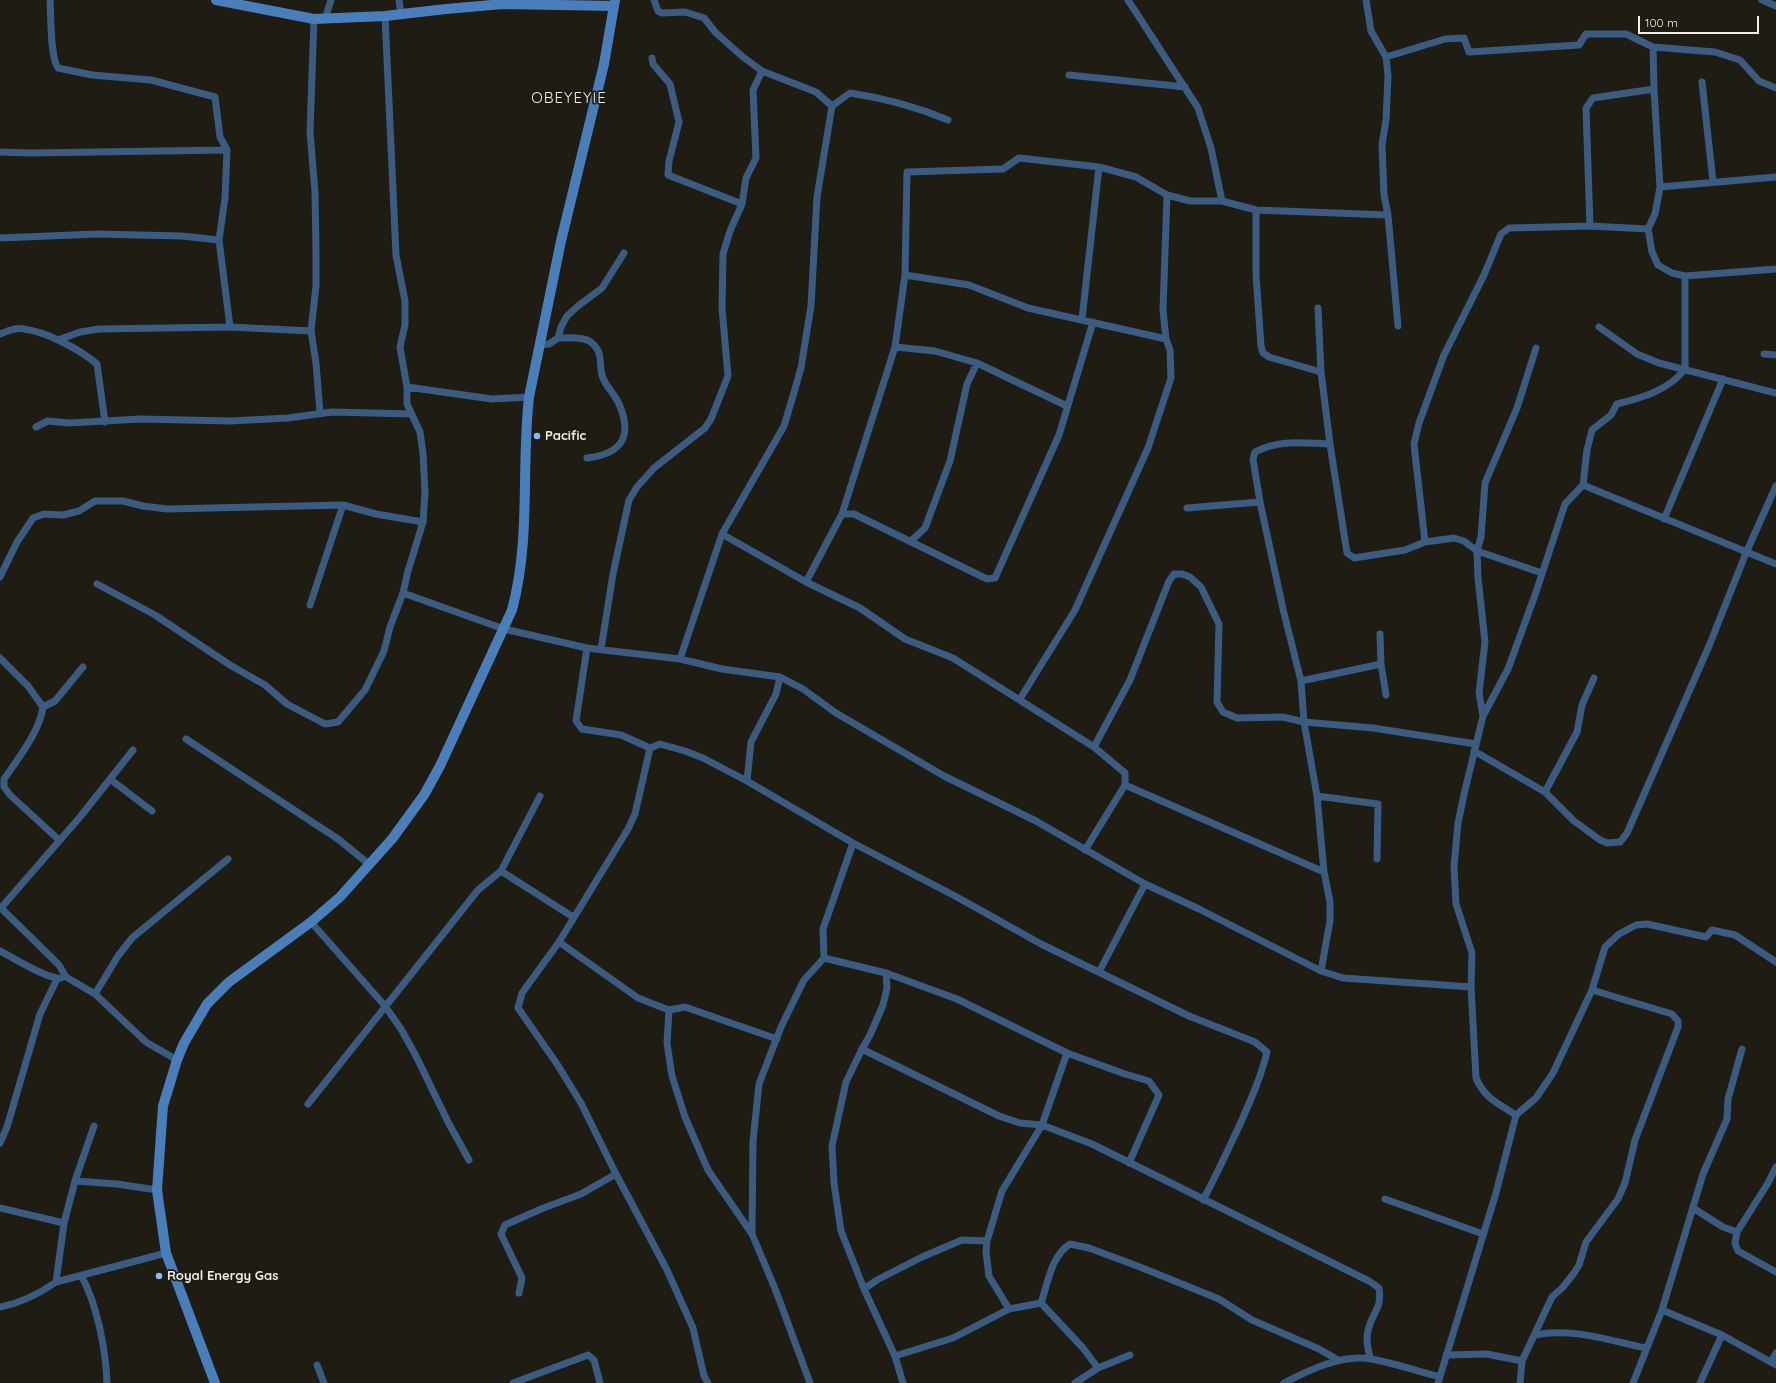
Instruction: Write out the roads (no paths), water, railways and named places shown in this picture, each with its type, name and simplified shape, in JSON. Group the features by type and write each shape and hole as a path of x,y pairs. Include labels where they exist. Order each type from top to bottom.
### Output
{"main road":[{"path":"215,1383 166,1253 157,1190 163,1106 177,1060 184,1043 207,1004 244,971 311,922 340,897 392,839 424,796 440,766 512,610 518,589 523,555 526,421 529,397 576,176 604,64 615,3 503,2 385,16 314,19 216,0"}],"street":[{"path":"50,0 55,64 58,68 92,75 151,80 215,97 220,137 227,150 225,198 219,240 230,327"},
{"path":"325,19 330,0"},
{"path":"399,0 401,14"},
{"path":"654,0 658,11 662,13 685,12 704,18 716,33 762,71 816,92 832,106"},
{"path":"1128,0 1198,108 1211,148 1222,201"},
{"path":"1366,0 1371,31 1386,57 1388,76 1386,120 1382,145 1384,200 1388,215 1398,326"},
{"path":"1762,0 1776,6"},
{"path":"97,584 155,615 230,665 265,684 287,704 325,724 338,722 365,690 384,651 390,627 403,593 423,522 425,492 423,453 420,432 407,404 407,387 400,347 406,325 405,301 396,255 385,16"},
{"path":"314,19 310,132 315,192 316,286 311,331 316,363 320,413"},
{"path":"1386,57 1446,39 1464,38 1469,52 1579,45 1586,34 1626,34 1654,47 1716,52 1740,60 1759,81 1776,88"},
{"path":"1654,47 1654,89 1660,187 1655,214 1648,229 1652,252 1658,265 1672,274 1686,276 1776,269"},
{"path":"652,58 653,64 670,84 679,122 669,161 668,175 742,204"},
{"path":"601,649 613,574 629,500 637,487 654,468 705,428 711,419 728,376 722,308 723,254 730,231 742,204 746,178 756,158 753,90 762,71"},
{"path":"1069,75 1185,87"},
{"path":"1702,82 1713,182"},
{"path":"1590,226 1586,108 1593,98 1654,89"},
{"path":"680,659 722,534 784,426 801,368 811,306 817,196 832,106 850,93 881,98 929,112 948,120"},
{"path":"0,152 30,153 227,150"},
{"path":"806,582 842,514 895,347 905,275 907,172 1002,169 1019,158 1099,167 1136,177 1167,195 1190,201 1222,201 1256,210 1388,215"},
{"path":"1082,319 1099,167"},
{"path":"1660,187 1776,177"},
{"path":"1020,699 1075,610 1148,448 1170,378 1170,350 1166,339 1163,310 1167,195"},
{"path":"1256,210 1256,275 1261,346 1263,353 1269,357 1321,372"},
{"path":"1425,542 1414,444 1419,423 1444,355 1484,275 1501,234 1509,228 1590,226 1648,229"},
{"path":"0,238 97,234 182,236 219,240"},
{"path":"558,338 561,327 567,316 602,288 624,253"},
{"path":"905,275 969,285 1028,308 1166,339"},
{"path":"1516,1115 1487,1097 1480,1088 1476,1078 1471,987 1472,953 1456,904 1454,866 1458,823 1483,716 1508,669 1565,504 1582,485 1587,450 1592,430 1611,415 1617,404 1646,397 1678,379 1685,369 1686,276"},
{"path":"1318,308 1321,372 1330,444 1347,553 1354,558 1363,558 1405,550 1425,542 1454,538 1464,541 1477,551 1542,573"},
{"path":"842,514 854,514 987,579 995,578 1059,435 1093,322"},
{"path":"58,340 80,332 99,329 230,327 311,331"},
{"path":"1599,327 1637,354 1659,363 1776,393"},
{"path":"0,334 23,328 58,340 83,352 97,364 106,422"},
{"path":"539,345 549,344 558,338 588,340 594,344 602,360 602,376 619,403 626,427 624,436 616,448 601,456 587,458"},
{"path":"895,347 935,351 977,363 1067,406"},
{"path":"1483,716 1479,693 1485,642 1478,578 1477,551 1481,537 1485,483 1518,408 1536,348"},
{"path":"1764,354 1776,355"},
{"path":"911,541 925,528 950,461 967,384 977,363"},
{"path":"1664,519 1723,379"},
{"path":"407,387 492,399 529,397"},
{"path":"36,427 48,421 68,423 153,419 230,421 288,418 320,413 350,412 411,414"},
{"path":"1321,971 1330,921 1330,902 1324,872 1317,796 1304,722 1301,682 1283,609 1260,502 1253,459 1255,452 1268,445 1289,442 1330,444"},
{"path":"1582,485 1776,564"},
{"path":"1094,747 1130,680 1169,581 1174,574 1182,574 1190,577 1201,587 1219,624 1218,702 1223,712 1237,718 1283,717 1304,722 1373,728 1475,748 1545,792 1574,821 1600,840 1607,843 1620,842 1627,833 1706,654 1746,553 1776,486"},
{"path":"0,577 17,542 33,518 44,514 63,514 79,511 95,501 123,501 143,506 167,509 344,505 376,514 423,522"},
{"path":"1187,508 1260,502"},
{"path":"310,605 344,505"},
{"path":"722,534 806,582 860,608 905,639 953,658 1094,747 1125,773 1125,785 1085,850"},
{"path":"403,593 504,629 587,648 680,659 722,669 780,677 803,689 836,712 944,776 1036,820 1145,884 1199,909 1321,971 1343,978 1471,987"},
{"path":"1380,634 1381,664 1386,695"},
{"path":"587,648 576,721 582,729 621,735 650,748 660,744 703,758 747,781 853,843 956,896 1041,944 1189,1016 1255,1042 1267,1052 1263,1069 1247,1107 1220,1168 1203,1200"},
{"path":"0,658 28,686 43,707 42,717 30,739 2,777 4,787 10,795 59,840"},
{"path":"1301,682 1381,664"},
{"path":"43,707 55,700 67,689 83,667"},
{"path":"747,781 751,742 776,694 780,677"},
{"path":"1545,792 1577,732 1582,705 1594,678"},
{"path":"186,739 338,839 370,865"},
{"path":"650,748 635,814 628,829 558,942 522,993 518,1008 557,1064 581,1103 616,1174 667,1270 693,1328 704,1376 708,1383"},
{"path":"133,750 59,840 1,907 59,965 66,977 95,994 146,1042 177,1060"},
{"path":"110,779 152,811"},
{"path":"1125,785 1324,872"},
{"path":"308,1104 478,890 501,871 540,796"},
{"path":"1317,796 1378,804 1377,859"},
{"path":"752,1234 753,1141 759,1084 777,1038 804,980 824,958 823,929 853,843"},
{"path":"95,994 118,956 132,938 228,859"},
{"path":"501,871 574,917"},
{"path":"1099,972 1145,884"},
{"path":"311,922 385,1006 407,1039 448,1122 470,1160"},
{"path":"1284,1383 1308,1370 1338,1360 1370,1358 1439,1380 1483,1234 1516,1115 1536,1098 1553,1073 1592,990 1605,947 1619,934 1636,926 1647,924 1706,937 1712,930 1736,935 1776,962"},
{"path":"558,942 638,998 669,1010 685,1007 777,1038"},
{"path":"0,951 57,979 66,977"},
{"path":"824,958 886,973 957,999 1067,1053 1149,1081 1159,1095 1129,1163"},
{"path":"886,973 887,988 883,1005 870,1036 846,1082 832,1146 834,1183 841,1231 864,1289 895,1356 903,1383"},
{"path":"0,1143 7,1127 19,1089 40,1014 57,979"},
{"path":"1520,1383 1522,1361 1552,1297 1563,1287 1574,1273 1579,1265 1586,1242 1618,1199 1625,1182 1635,1140 1678,1027 1678,1021 1672,1014 1592,990"},
{"path":"669,1010 667,1044 672,1076 685,1117 708,1170 752,1234 776,1291 810,1383"},
{"path":"862,1049 999,1116 1020,1123 1042,1125 1092,1144 1370,1281 1379,1288 1381,1300 1368,1328 1367,1343 1370,1358"},
{"path":"1633,1383 1662,1310 1703,1174 1727,1119 1728,1099 1742,1049"},
{"path":"1010,1309 989,1276 986,1252 987,1241 1002,1191 1042,1125 1067,1053"},
{"path":"56,1282 64,1223 75,1180 94,1126"},
{"path":"1776,1167 1768,1184 1738,1232 1735,1243 1738,1251 1776,1272"},
{"path":"519,1293 522,1278 501,1234 505,1226 541,1209 581,1194 616,1174"},
{"path":"75,1180 157,1190"},
{"path":"1385,1199 1483,1234"},
{"path":"0,1208 64,1223"},
{"path":"1693,1208 1723,1227 1738,1232"},
{"path":"864,1289 877,1280 922,1257 962,1240 987,1241"},
{"path":"1041,1303 1054,1263 1062,1249 1070,1244 1089,1248 1118,1258 1219,1299 1252,1320 1319,1349 1338,1360"},
{"path":"0,1307 24,1300 47,1289 56,1282 166,1253"},
{"path":"81,1275 89,1290 97,1322 106,1362 107,1383"},
{"path":"895,1356 954,1338 1010,1309 1041,1303"},
{"path":"1041,1303 1083,1348 1098,1368"},
{"path":"1662,1310 1722,1336 1774,1363 1776,1353"},
{"path":"1535,1335 1549,1332 1570,1332 1646,1348"},
{"path":"1700,1383 1722,1336"},
{"path":"1446,1356 1487,1354 1522,1361"},
{"path":"513,1383 588,1355 594,1360 600,1383"},
{"path":"1075,1383 1098,1368 1130,1355"},
{"path":"317,1366 324,1383"}],"place":[{"name":"Pacific","path":"537,436"},
{"name":"Royal Energy Gas","path":"159,1276"}],"district":[{"name":"OBEYEYIE","path":"569,98"}]}
